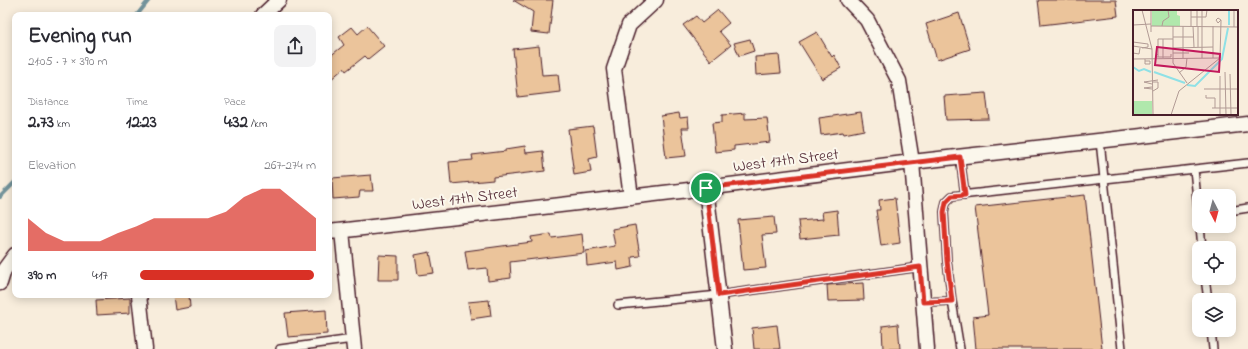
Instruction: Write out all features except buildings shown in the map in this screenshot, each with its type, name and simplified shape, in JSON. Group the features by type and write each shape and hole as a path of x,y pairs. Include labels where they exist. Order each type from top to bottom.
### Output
{"street":[{"path":"266,12 279,0"},
{"path":"631,197 614,69 629,25 656,0"},
{"path":"848,0 867,20 899,81 912,162 927,349"},
{"name":"West 17th Street","path":"335,232 912,162 1248,124"},
{"path":"706,188 725,349"},
{"path":"335,232 354,344"},
{"path":"6,274 12,261"},
{"path":"140,298 145,349"}],"lane":[{"path":"1100,141 1122,349"},
{"path":"960,157 965,195"},
{"path":"960,349 947,261 944,212 946,202 952,196 1248,163"},
{"path":"1194,169 1196,189"},
{"path":"1236,210 1248,208"},
{"path":"618,306 719,295 920,267"},
{"path":"923,302 952,301"},
{"path":"1212,337 1213,349"},
{"path":"280,349 354,344"}],"waterway":[{"path":"139,12 149,0"},
{"path":"0,197 12,185"}],"route":[{"path":"960,157 965,195 952,196 946,202 944,212 947,261 952,301 923,302 920,267 719,295 706,188 960,157"}]}
